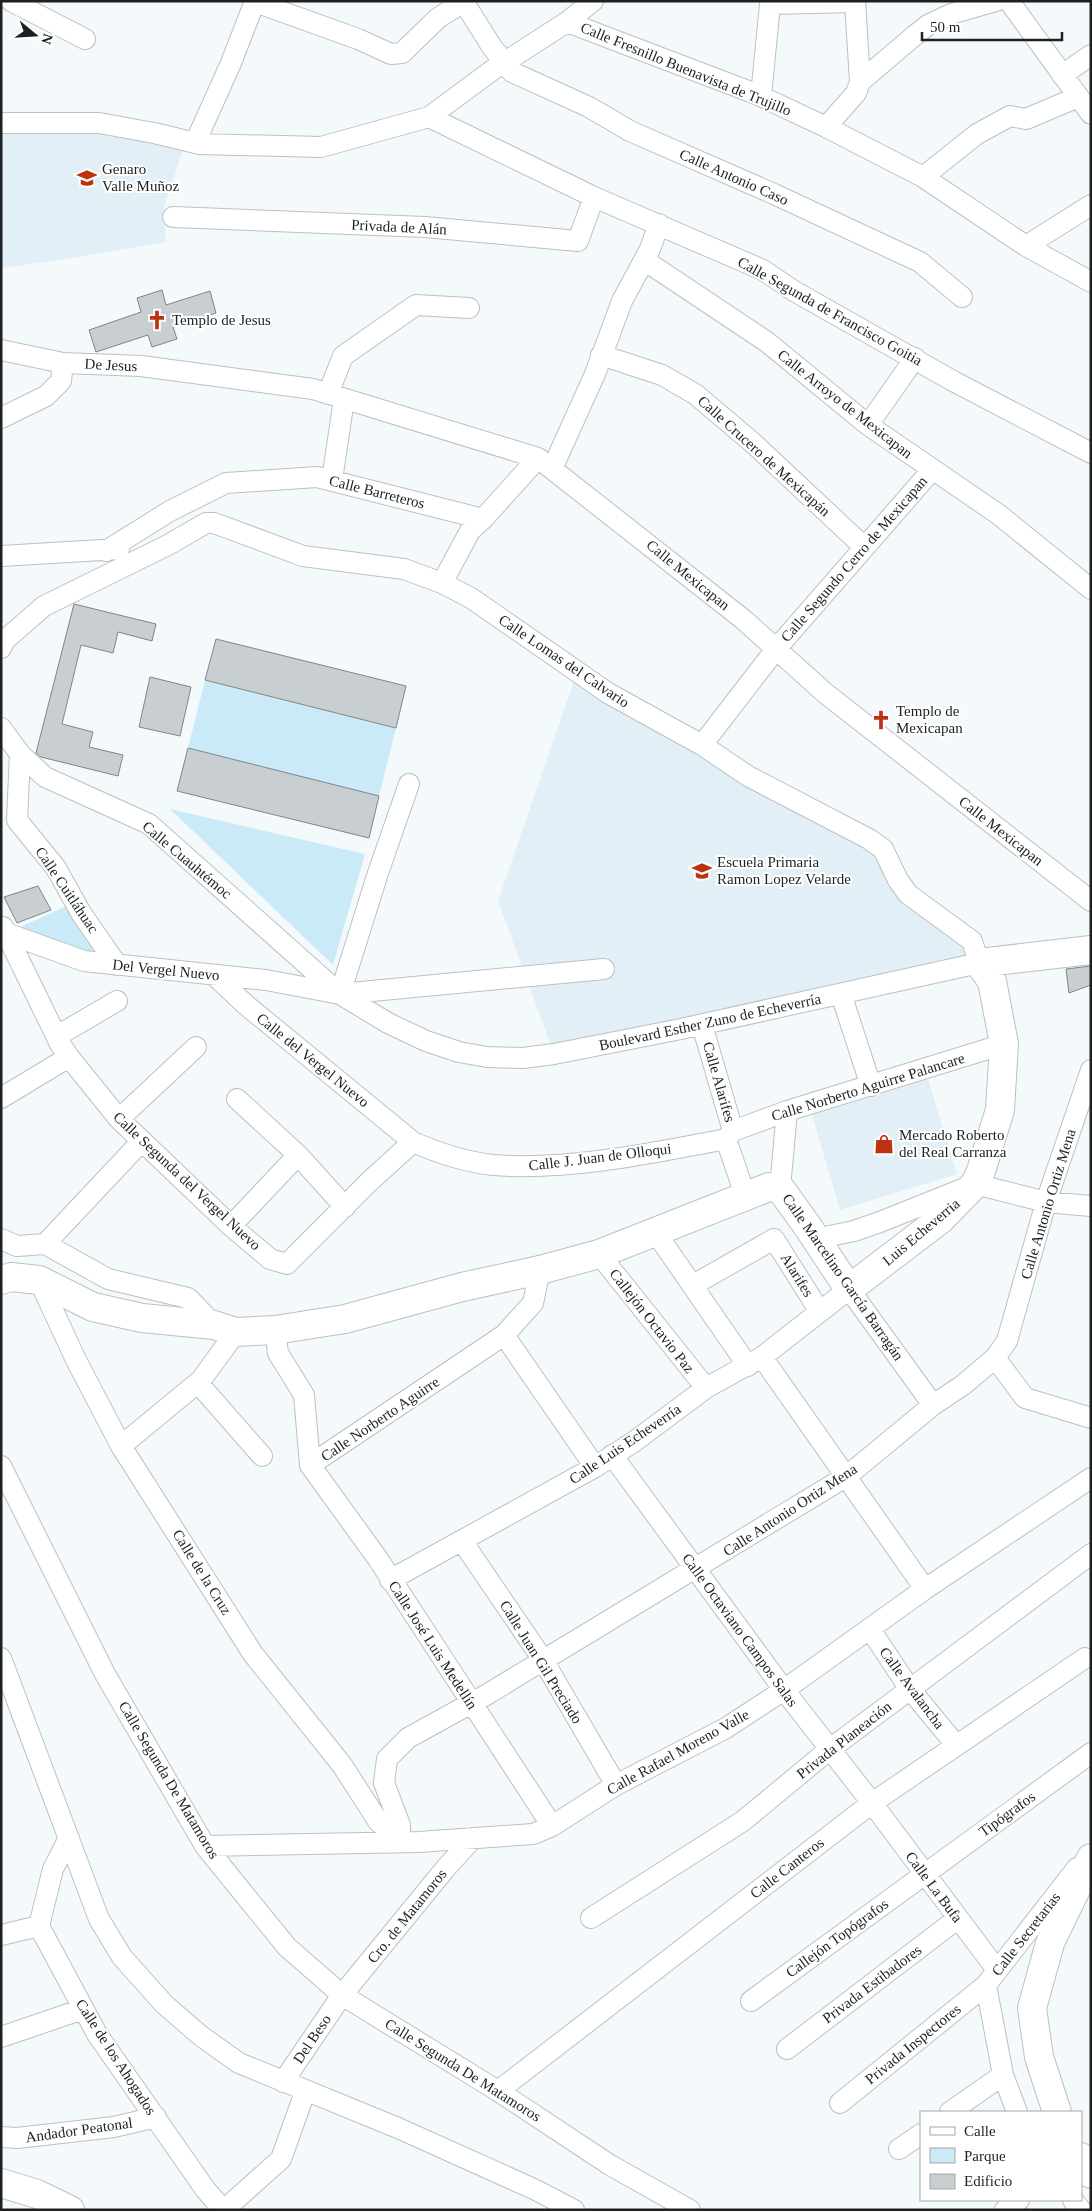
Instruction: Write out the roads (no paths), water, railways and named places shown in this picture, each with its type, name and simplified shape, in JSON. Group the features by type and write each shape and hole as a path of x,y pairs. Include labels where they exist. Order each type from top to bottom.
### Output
{"street":[{"path":"11,1 85,39"},
{"path":"1,123 16,121 99,122 195,143 321,147 429,118 505,62 567,22 593,1"},
{"path":"761,96 770,4 855,1 860,82 856,93 826,127"},
{"path":"860,82 928,25 951,14 996,1"},
{"path":"1009,1 1091,114"},
{"path":"195,143 231,63 255,2 358,39 391,54 402,53 438,18 464,2"},
{"name":"Calle Antonio Caso","path":"464,2 492,47 512,72 589,107 630,131 774,194 920,262 962,296"},
{"name":"Calle Fresnillo Buenavista de Trujillo","path":"567,22 761,96 826,127 923,177 1026,246 1091,282"},
{"path":"1062,75 1091,55"},
{"path":"923,177 977,134 1010,116 1026,118 1078,97"},
{"name":"Calle Segunda de Francisco Goitia","path":"429,118 594,197 763,270 794,290 953,381 1091,454"},
{"name":"Privada de Alán","path":"173,217 425,227 578,240 594,197"},
{"path":"1026,246 1091,205"},
{"path":"442,583 470,531 545,464 595,374 622,301 644,260 659,224"},
{"name":"Calle Arroyo de Mexicapan","path":"644,260 766,342 868,425 998,514 1091,589"},
{"path":"332,480 336,396 343,356 416,305 469,308"},
{"name":"De Jesus","path":"1,350 63,363 141,366 221,377"},
{"name":"Calle Crucero de Mexicapán","path":"601,355 662,375 695,394 753,443 864,546"},
{"path":"868,425 914,358"},
{"path":"1,418 46,396 61,381 63,363"},
{"name":"Calle Mexicapan","path":"221,377 313,389 545,464 744,620 825,693 1091,901"},
{"name":"Calle Segundo Cerro de Mexicapan","path":"702,745 776,649 932,470"},
{"name":"Calle Barreteros","path":"106,551 170,511 226,484 317,477 483,519"},
{"name":"Calle Lomas del Calvario","path":"1,648 5,640 44,606 168,546 206,523 214,523 303,556 404,568 442,583 471,598 608,693 702,745 748,776 883,849 898,880 908,894 972,942 979,963"},
{"name":"Calle Lomas del Calvario","path":"1,556 168,546"},
{"name":"Calle Cuauhtémoc","path":"1,728 20,754 45,777 149,824 340,994"},
{"name":"Calle Cuitláhuac","path":"20,754 17,820 56,868 82,913 117,965"},
{"path":"409,784 340,994 604,969"},
{"name":"Del Vergel Nuevo","path":"4,928 84,961 266,980 340,994"},
{"name":"Calle Segunda del Vergel Nuevo","path":"4,928 68,1057 119,1119 141,1142 231,1226 270,1259 287,1264 346,1207"},
{"name":"Boulevard Esther Zuno de Echeverría","path":"340,994 388,1023 426,1041 459,1052 487,1057 523,1058 554,1054 702,1025 979,963 1091,950"},
{"name":"Luis Echeverria","path":"849,1289 941,1219 975,1184 1000,1110 1004,1044 992,981 979,963"},
{"name":"Calle del Vergel Nuevo","path":"214,975 246,1005 413,1142"},
{"path":"840,994 871,1086"},
{"path":"57,1036 117,1001"},
{"name":"Calle Alarifes","path":"702,1025 744,1195"},
{"name":"Calle Norberto Aguirre Palancare","path":"730,1135 787,1111 1004,1044"},
{"path":"119,1119 196,1047"},
{"path":"1,1098 68,1057"},
{"name":"Calle Antonio Ortiz Mena","path":"400,1842 400,1824 384,1783 387,1759 408,1738 471,1702 486,1696 847,1476 933,1405 963,1385 995,1358 1007,1341 1046,1202 1091,1070"},
{"path":"237,1100 298,1156 346,1207 371,1180 413,1142"},
{"name":"Calle Marcelino García Barragán","path":"787,1111 780,1188 816,1238 849,1289 933,1405"},
{"name":"Calle J. Juan de Olloqui","path":"413,1142 455,1157 491,1165 535,1167 648,1154 730,1135"},
{"path":"46,1244 141,1142"},
{"path":"231,1226 298,1156"},
{"path":"816,1238 854,1231 975,1184 1046,1202 1091,1206"},
{"path":"1,1280 11,1277 40,1280 93,1307 142,1318 225,1328 275,1330 345,1319 462,1287 540,1270 599,1254 744,1195 769,1187 780,1188"},
{"path":"656,1232 693,1285 847,1476 925,1589"},
{"path":"2,1239 17,1246 46,1244 108,1279 188,1298 225,1328"},
{"name":"Alarifes","path":"693,1285 774,1239 820,1312"},
{"name":"Callejón Octavio Paz","path":"599,1254 706,1388"},
{"name":"Calle Norberto Aguirre","path":"275,1330 278,1352 304,1394 310,1465 504,1335 533,1303 540,1270"},
{"name":"Calle de la Cruz","path":"40,1280 76,1360 121,1446 253,1654 342,1765 378,1821 400,1842"},
{"name":"Calle Luis Echeverría","path":"390,1580 595,1467 635,1441 706,1388 755,1361 849,1289"},
{"path":"121,1446 198,1383 225,1328"},
{"path":"504,1335 595,1467"},
{"path":"995,1358 1025,1398 1091,1418"},
{"path":"198,1383 262,1456"},
{"name":"Calle Octaviano Campos Salas","path":"612,1455 784,1690 872,1803"},
{"name":"Calle José Luis Medellín","path":"310,1465 378,1559 552,1826"},
{"name":"Calle Segunda De Matamoros","path":"1,1466 105,1674 205,1846 287,1947 342,1995 498,2091 610,2165 690,2210"},
{"name":"Calle Rafael Moreno Valle","path":"205,1846 400,1842 533,1834 552,1826 616,1785 726,1728 784,1690 925,1589 1091,1478"},
{"name":"Calle Juan Gil Preciado","path":"462,1541 543,1660 616,1785"},
{"name":"Privada Planeación","path":"591,1918 743,1821 830,1749 909,1688 1091,1554"},
{"name":"Calle Avalancha","path":"870,1629 909,1688 956,1745"},
{"path":"1,1658 99,1919 122,1957 164,2004 201,2036 240,2063 305,2092 398,2128 536,2190 574,2210"},
{"name":"Calle Canteros","path":"498,2091 872,1803 1085,1658"},
{"name":"Tipógrafos","path":"924,1875 1091,1753"},
{"name":"Calle La Bufa","path":"872,1803 957,1919 991,1978"},
{"path":"1,1935 39,1926 53,1869 68,1838"},
{"name":"Cro. de Matamoros","path":"342,1995 472,1838"},
{"name":"Calle Secretarias","path":"1017,2111 1002,2075 991,1978 1091,1851"},
{"path":"1057,2111 1039,2057 1032,2008 1050,1944 1091,1858"},
{"name":"Callejón Topógrafos","path":"750,2001 924,1875"},
{"name":"Privada Estibadores","path":"787,2049 957,1919"},
{"name":"Calle de los Ahogados","path":"39,1926 97,2034 205,2189 223,2210"},
{"name":"Privada Inspectores","path":"840,2103 991,1978"},
{"name":"Del Beso","path":"283,2082 342,1995"},
{"path":"1,2036 82,2009"},
{"path":"951,2111 1002,2075"},
{"path":"223,2210 281,2159 305,2092"},
{"name":"Andador Peatonal","path":"1,2137 17,2138 114,2127 156,2117"},
{"path":"899,2149 920,2135"},
{"path":"1082,2159 1091,2174"},
{"path":"1,2183 37,2194 70,2210"},
{"path":"1005,2210 1018,2201"}],"place":[{"name":"Genaro Valle Muñoz","path":"87,178"},
{"name":"Templo de Jesus","path":"157,320"},
{"name":"Templo de Mexicapan","path":"881,720"},
{"name":"Escuela Primaria Ramon Lopez Velarde","path":"702,871"},
{"name":"Mercado Roberto del Real Carranza","path":"884,1144"}]}
